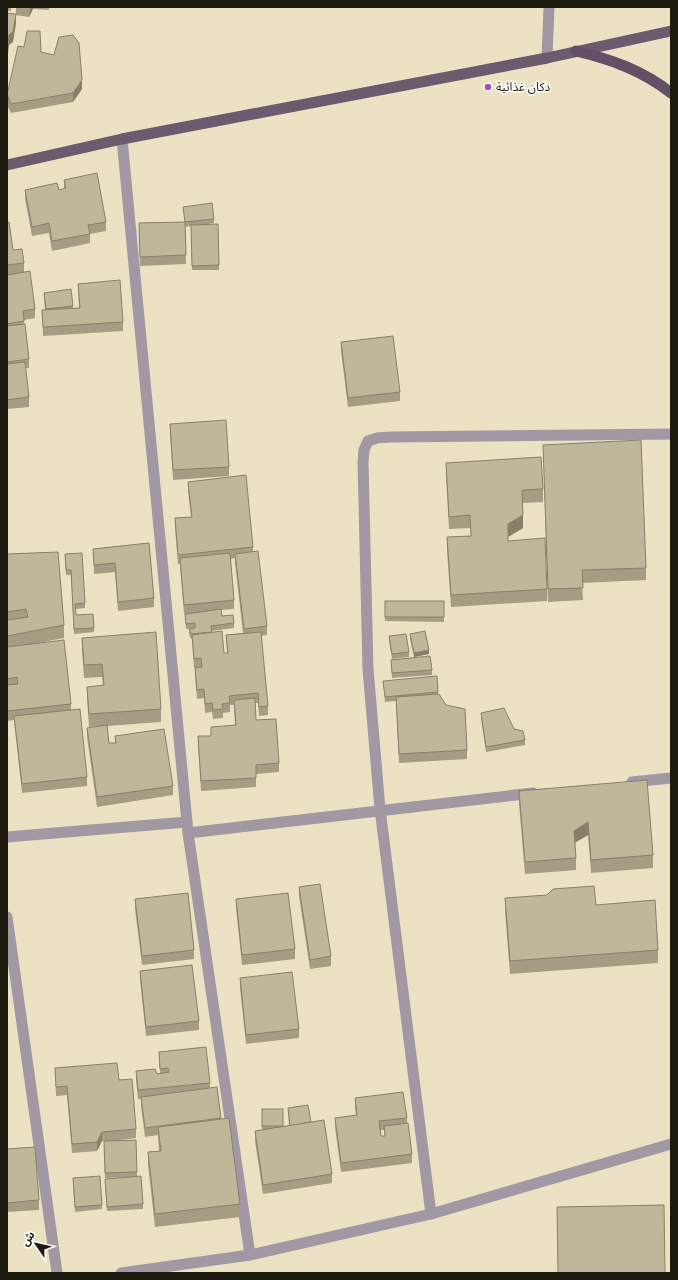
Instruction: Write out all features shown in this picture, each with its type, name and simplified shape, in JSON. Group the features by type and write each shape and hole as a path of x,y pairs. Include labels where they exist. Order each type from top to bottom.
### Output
{"highway":[{"path":"576,51 606,58 635,70 671,93"}],"main road":[{"path":"7,165 122,139 547,58 671,31"}],"street":[{"path":"547,58 549,7"},
{"path":"122,139 188,828 250,1255"},
{"path":"431,1214 380,809 368,669 363,462 364,450 368,441 376,438 390,437 671,434"},
{"path":"624,783 671,778"},
{"path":"7,837 188,828 545,792"},
{"path":"7,917 57,1273"},
{"path":"128,1273 250,1255 431,1214 671,1144"}],"building":[{"path":"7,13 16,14 13,32 9,35 7,53"},
{"path":"27,31 40,31 41,52 54,55 59,37 73,35 79,43 82,80 73,93 11,104 7,95 18,46 24,47"},
{"path":"97,173 106,222 88,225 90,234 52,241 49,223 32,227 25,190 57,183 59,190 66,188 64,180"},
{"path":"212,203 214,219 185,222 183,207"},
{"path":"7,222 9,222 13,250 22,249 24,263 7,265"},
{"path":"185,222 186,255 140,257 139,223"},
{"path":"218,224 219,265 192,266 191,225"},
{"path":"30,271 35,309 23,311 24,321 7,324 7,275"},
{"path":"120,280 123,322 43,327 42,310 80,308 78,284"},
{"path":"71,289 73,306 46,309 44,293"},
{"path":"25,324 29,359 7,362 7,326"},
{"path":"393,336 400,392 348,398 341,342"},
{"path":"25,362 29,397 7,400 7,364"},
{"path":"226,420 229,467 173,470 170,424"},
{"path":"641,440 646,568 582,570 583,588 548,589 543,445"},
{"path":"541,457 543,489 522,490 523,515 508,524 508,541 545,538 547,589 451,595 447,537 471,536 470,515 449,517 446,463"},
{"path":"246,475 253,547 178,555 175,518 192,517 188,482"},
{"path":"149,543 154,598 118,602 115,563 94,565 93,549"},
{"path":"258,551 267,626 244,629 235,554"},
{"path":"58,552 64,625 7,636 7,620 28,617 26,609 7,612 7,554"},
{"path":"82,553 85,603 75,604 76,615 93,614 94,628 74,629 71,570 66,570 65,554"},
{"path":"230,553 234,600 184,605 180,558"},
{"path":"385,601 444,601 444,617 385,617"},
{"path":"221,609 222,616 233,615 234,623 211,626 212,632 191,634 189,629 195,628 195,623 186,624 185,614"},
{"path":"222,631 224,653 228,653 226,635 261,632 268,706 259,707 258,693 229,696 230,703 222,704 223,709 213,710 212,703 205,704 204,689 197,690 195,668 202,667 201,658 194,659 192,635"},
{"path":"425,631 429,650 414,653 410,634"},
{"path":"156,632 161,709 89,714 87,687 104,685 102,664 84,665 82,638"},
{"path":"406,634 409,652 392,654 389,636"},
{"path":"64,640 71,704 7,711 7,685 18,684 17,677 7,679 7,647"},
{"path":"430,656 432,670 392,673 391,660"},
{"path":"437,676 438,692 385,697 383,681"},
{"path":"439,694 446,705 465,709 467,750 399,754 396,697"},
{"path":"255,698 256,720 276,719 279,763 256,765 256,778 201,781 198,736 211,736 211,727 236,725 234,700"},
{"path":"504,708 514,729 523,731 525,740 486,747 481,713"},
{"path":"80,709 87,777 22,784 14,716"},
{"path":"107,725 109,743 116,743 115,736 164,729 173,786 97,797 87,728"},
{"path":"647,780 653,855 591,860 588,822 574,831 576,858 525,862 519,791"},
{"path":"320,884 331,956 310,960 299,887"},
{"path":"594,886 596,905 655,900 658,950 510,961 505,898 547,895 553,889"},
{"path":"188,893 194,950 142,956 135,899"},
{"path":"288,893 295,949 242,955 236,899"},
{"path":"192,965 199,1021 146,1027 140,971"},
{"path":"292,972 299,1029 246,1035 240,978"},
{"path":"206,1047 210,1083 138,1090 136,1071 155,1069 157,1074 169,1072 168,1068 160,1069 159,1052"},
{"path":"117,1063 119,1080 132,1079 136,1129 102,1132 97,1142 72,1144 67,1086 56,1087 55,1068"},
{"path":"217,1087 221,1118 145,1128 141,1097"},
{"path":"403,1092 407,1118 379,1121 381,1136 385,1136 384,1126 408,1123 412,1154 341,1163 335,1118 357,1115 355,1098"},
{"path":"308,1105 311,1122 290,1126 288,1108"},
{"path":"262,1109 283,1109 283,1126 262,1126"},
{"path":"229,1118 240,1204 155,1214 148,1152 161,1151 158,1127"},
{"path":"324,1120 332,1174 263,1185 255,1131"},
{"path":"136,1140 137,1172 105,1173 104,1141"},
{"path":"35,1147 39,1200 7,1203 7,1149"},
{"path":"100,1176 102,1205 75,1207 73,1178"},
{"path":"141,1176 143,1204 107,1207 105,1179"},
{"path":"664,1205 665,1273 558,1273 557,1207"}],"place":[{"name":"دكان غذائية","path":"488,87"}]}
